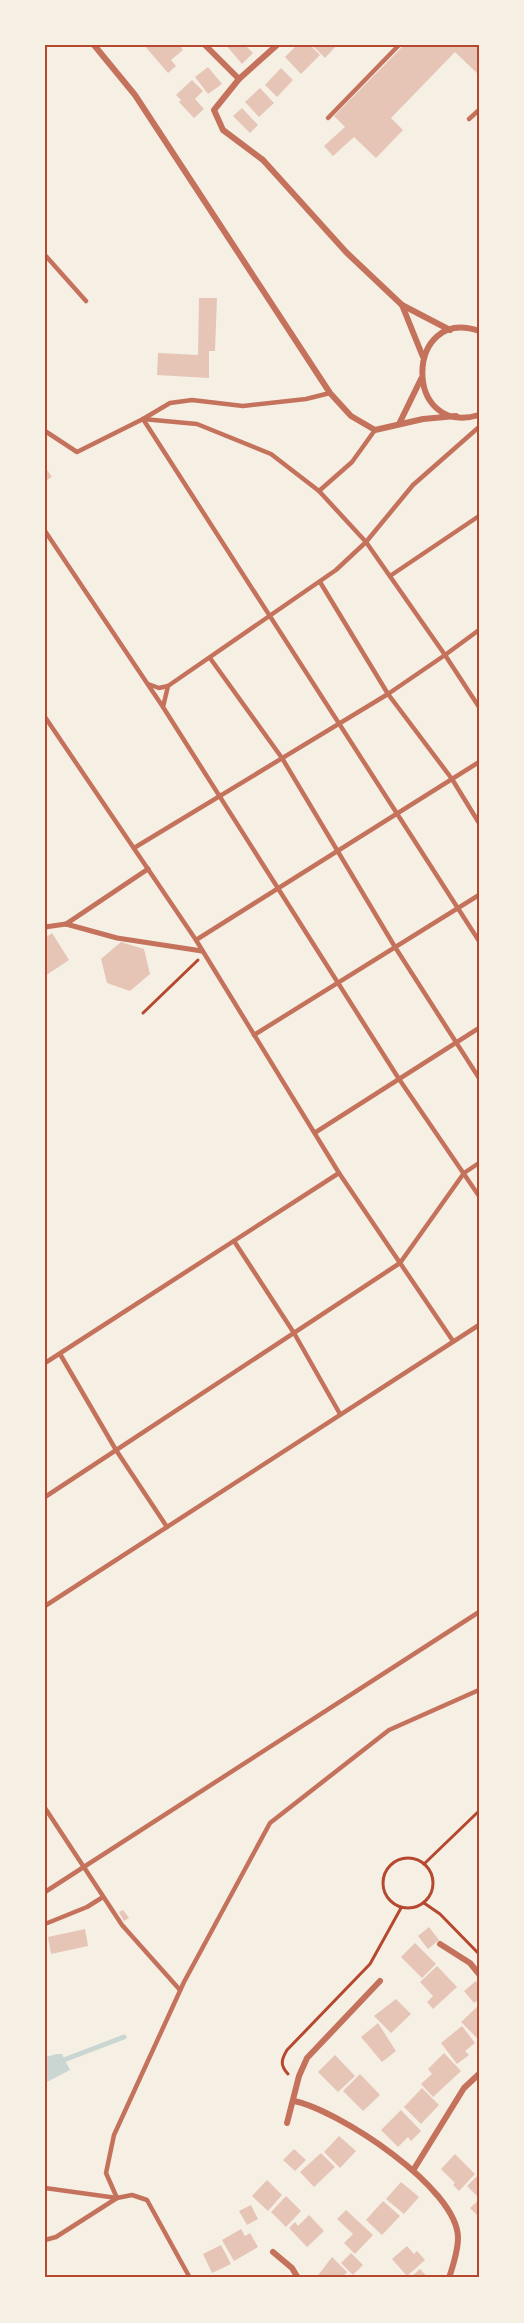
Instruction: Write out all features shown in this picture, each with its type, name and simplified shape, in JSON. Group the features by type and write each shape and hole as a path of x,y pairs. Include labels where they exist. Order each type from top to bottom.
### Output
{"street":[{"path":"94,45 135,94 330,393 351,416 375,430 399,424 479,414"},
{"path":"206,45 239,79"},
{"path":"277,45 239,79 214,110 223,130 263,160 346,252 402,305 450,330 475,330 479,326"},
{"path":"402,305 423,357"},
{"path":"399,424 421,379 423,357 429,345 450,330"},
{"path":"421,379 432,403 443,412 456,416"},
{"path":"66,924 148,869"},
{"path":"45,927 66,924 117,938 202,951"},
{"path":"440,1944 470,1963 479,1974"},
{"path":"287,2123 299,2076 307,2058 380,1981"},
{"path":"414,2169 464,2088 479,2074"},
{"path":"294,2101 326,2111 414,2169 441,2198 454,2221 458,2237 449,2278"},
{"path":"273,2252 292,2268 298,2278"}],"lane":[{"path":"328,118 399,45"},
{"path":"469,119 479,110"},
{"path":"45,255 86,301"},
{"path":"45,430 77,452 170,403 192,400 243,406 306,399 330,393"},
{"path":"143,419 197,424 271,454 320,491 366,542 479,707"},
{"path":"143,419 479,941"},
{"path":"146,682 159,688 168,686 271,618 320,582 366,542 413,485 479,427"},
{"path":"320,491 352,462 375,430"},
{"path":"390,576 479,516"},
{"path":"45,531 163,707 399,1079 479,1196"},
{"path":"320,582 388,694 452,779 479,823"},
{"path":"134,848 388,694 479,630"},
{"path":"210,658 282,758 395,947 479,1078"},
{"path":"163,707 168,686"},
{"path":"45,717 196,940 316,1132 339,1173 453,1341"},
{"path":"196,940 479,762"},
{"path":"254,1035 479,895"},
{"path":"316,1132 479,1028"},
{"path":"45,1497 400,1263 464,1173 479,1163"},
{"path":"45,1364 339,1173"},
{"path":"234,1241 294,1333 340,1414"},
{"path":"45,1605 479,1325"},
{"path":"60,1354 116,1450 167,1527"},
{"path":"45,1892 479,1612"},
{"path":"117,2198 106,2173 114,2135 180,1990 270,1822 389,1730 479,1690"},
{"path":"45,1808 122,1925 180,1990"},
{"path":"45,1924 87,1907 103,1897"},
{"path":"45,2188 117,2198 132,2195 147,2200 190,2278"},
{"path":"45,2240 56,2237 117,2198"}],"path":[{"path":"143,1013 198,962 202,951"},
{"path":"424,1864 479,1811"},
{"path":"406,1858 424,1864 433,1882 432,1890 424,1903 411,1908 400,1908 385,1895 383,1878 386,1870 398,1860 406,1858"},
{"path":"424,1903 440,1914 479,1954"},
{"path":"299,2076 289,2074 283,2068 282,2059 287,2050 370,1964 400,1908"}],"shaded area":[{"path":"62,2054 70,2070 45,2083 45,2057"}],"building":[{"path":"144,45 179,45 183,50 171,60 176,66 168,73"},
{"path":"226,45 245,45 253,53 242,64"},
{"path":"297,45 310,45 320,55 301,74 285,57"},
{"path":"312,45 337,45 325,58"},
{"path":"404,45 479,45 479,75 455,52 391,118 403,130 376,158 354,137 333,156 324,146 345,127 334,116"},
{"path":"208,67 222,84 208,94 195,77"},
{"path":"281,68 293,80 277,97 265,85"},
{"path":"192,80 203,91 195,99 204,109 194,118 179,102 181,100 176,95"},
{"path":"260,88 274,103 259,117 245,102"},
{"path":"242,108 258,125 250,133 233,116"},
{"path":"199,298 217,298 215,351 209,351 209,378 157,375 158,353 198,355"},
{"path":"45,467 52,477 45,481"},
{"path":"52,933 69,960 45,976 45,938"},
{"path":"121,942 144,949 150,974 130,991 107,983 101,959"},
{"path":"123,1910 129,1918 124,1921 119,1912"},
{"path":"429,1927 439,1940 428,1949 418,1936"},
{"path":"85,1929 88,1946 51,1954 48,1937"},
{"path":"415,1943 436,1964 422,1978 401,1957"},
{"path":"437,1966 457,1987 433,2009 427,2002 433,1996 420,1982"},
{"path":"476,1981 479,1985 479,1999 474,2003 464,1991"},
{"path":"396,1999 411,2014 391,2033 374,2016"},
{"path":"479,2005 479,2040 461,2022"},
{"path":"378,2023 396,2051 382,2062 361,2037"},
{"path":"462,2026 475,2043 465,2051 469,2055 457,2064 441,2043"},
{"path":"444,2053 461,2071 433,2097 421,2084 432,2074 428,2069"},
{"path":"335,2055 355,2076 338,2092 318,2072"},
{"path":"360,2074 380,2095 363,2111 343,2091"},
{"path":"422,2088 439,2105 421,2124 404,2107"},
{"path":"401,2110 421,2131 411,2141 408,2137 398,2147 381,2130"},
{"path":"339,2136 356,2151 340,2168 324,2152"},
{"path":"294,2149 306,2160 295,2171 283,2160"},
{"path":"321,2153 335,2167 314,2187 300,2172"},
{"path":"455,2154 475,2174 459,2191 453,2185 455,2183 441,2169"},
{"path":"479,2174 479,2194 477,2196 467,2186"},
{"path":"267,2180 282,2195 268,2211 252,2196"},
{"path":"401,2182 419,2197 404,2214 386,2199"},
{"path":"286,2196 301,2211 286,2227 271,2212"},
{"path":"479,2200 479,2217 470,2208"},
{"path":"383,2201 400,2216 382,2235 366,2220"},
{"path":"251,2205 258,2219 247,2225 239,2211"},
{"path":"346,2210 373,2235 355,2254 344,2243 353,2234 337,2219"},
{"path":"309,2215 324,2231 307,2247 289,2228 295,2222 298,2226"},
{"path":"241,2229 245,2236 250,2233 258,2247 234,2261 222,2240"},
{"path":"221,2245 231,2264 212,2273 203,2254"},
{"path":"407,2246 414,2254 417,2251 425,2260 407,2276 392,2259"},
{"path":"351,2253 363,2265 353,2275 341,2263"},
{"path":"332,2257 347,2272 342,2278 316,2278"},
{"path":"420,2269 428,2278 410,2278"}],"waterway":[{"path":"61,2061 124,2037"}]}
